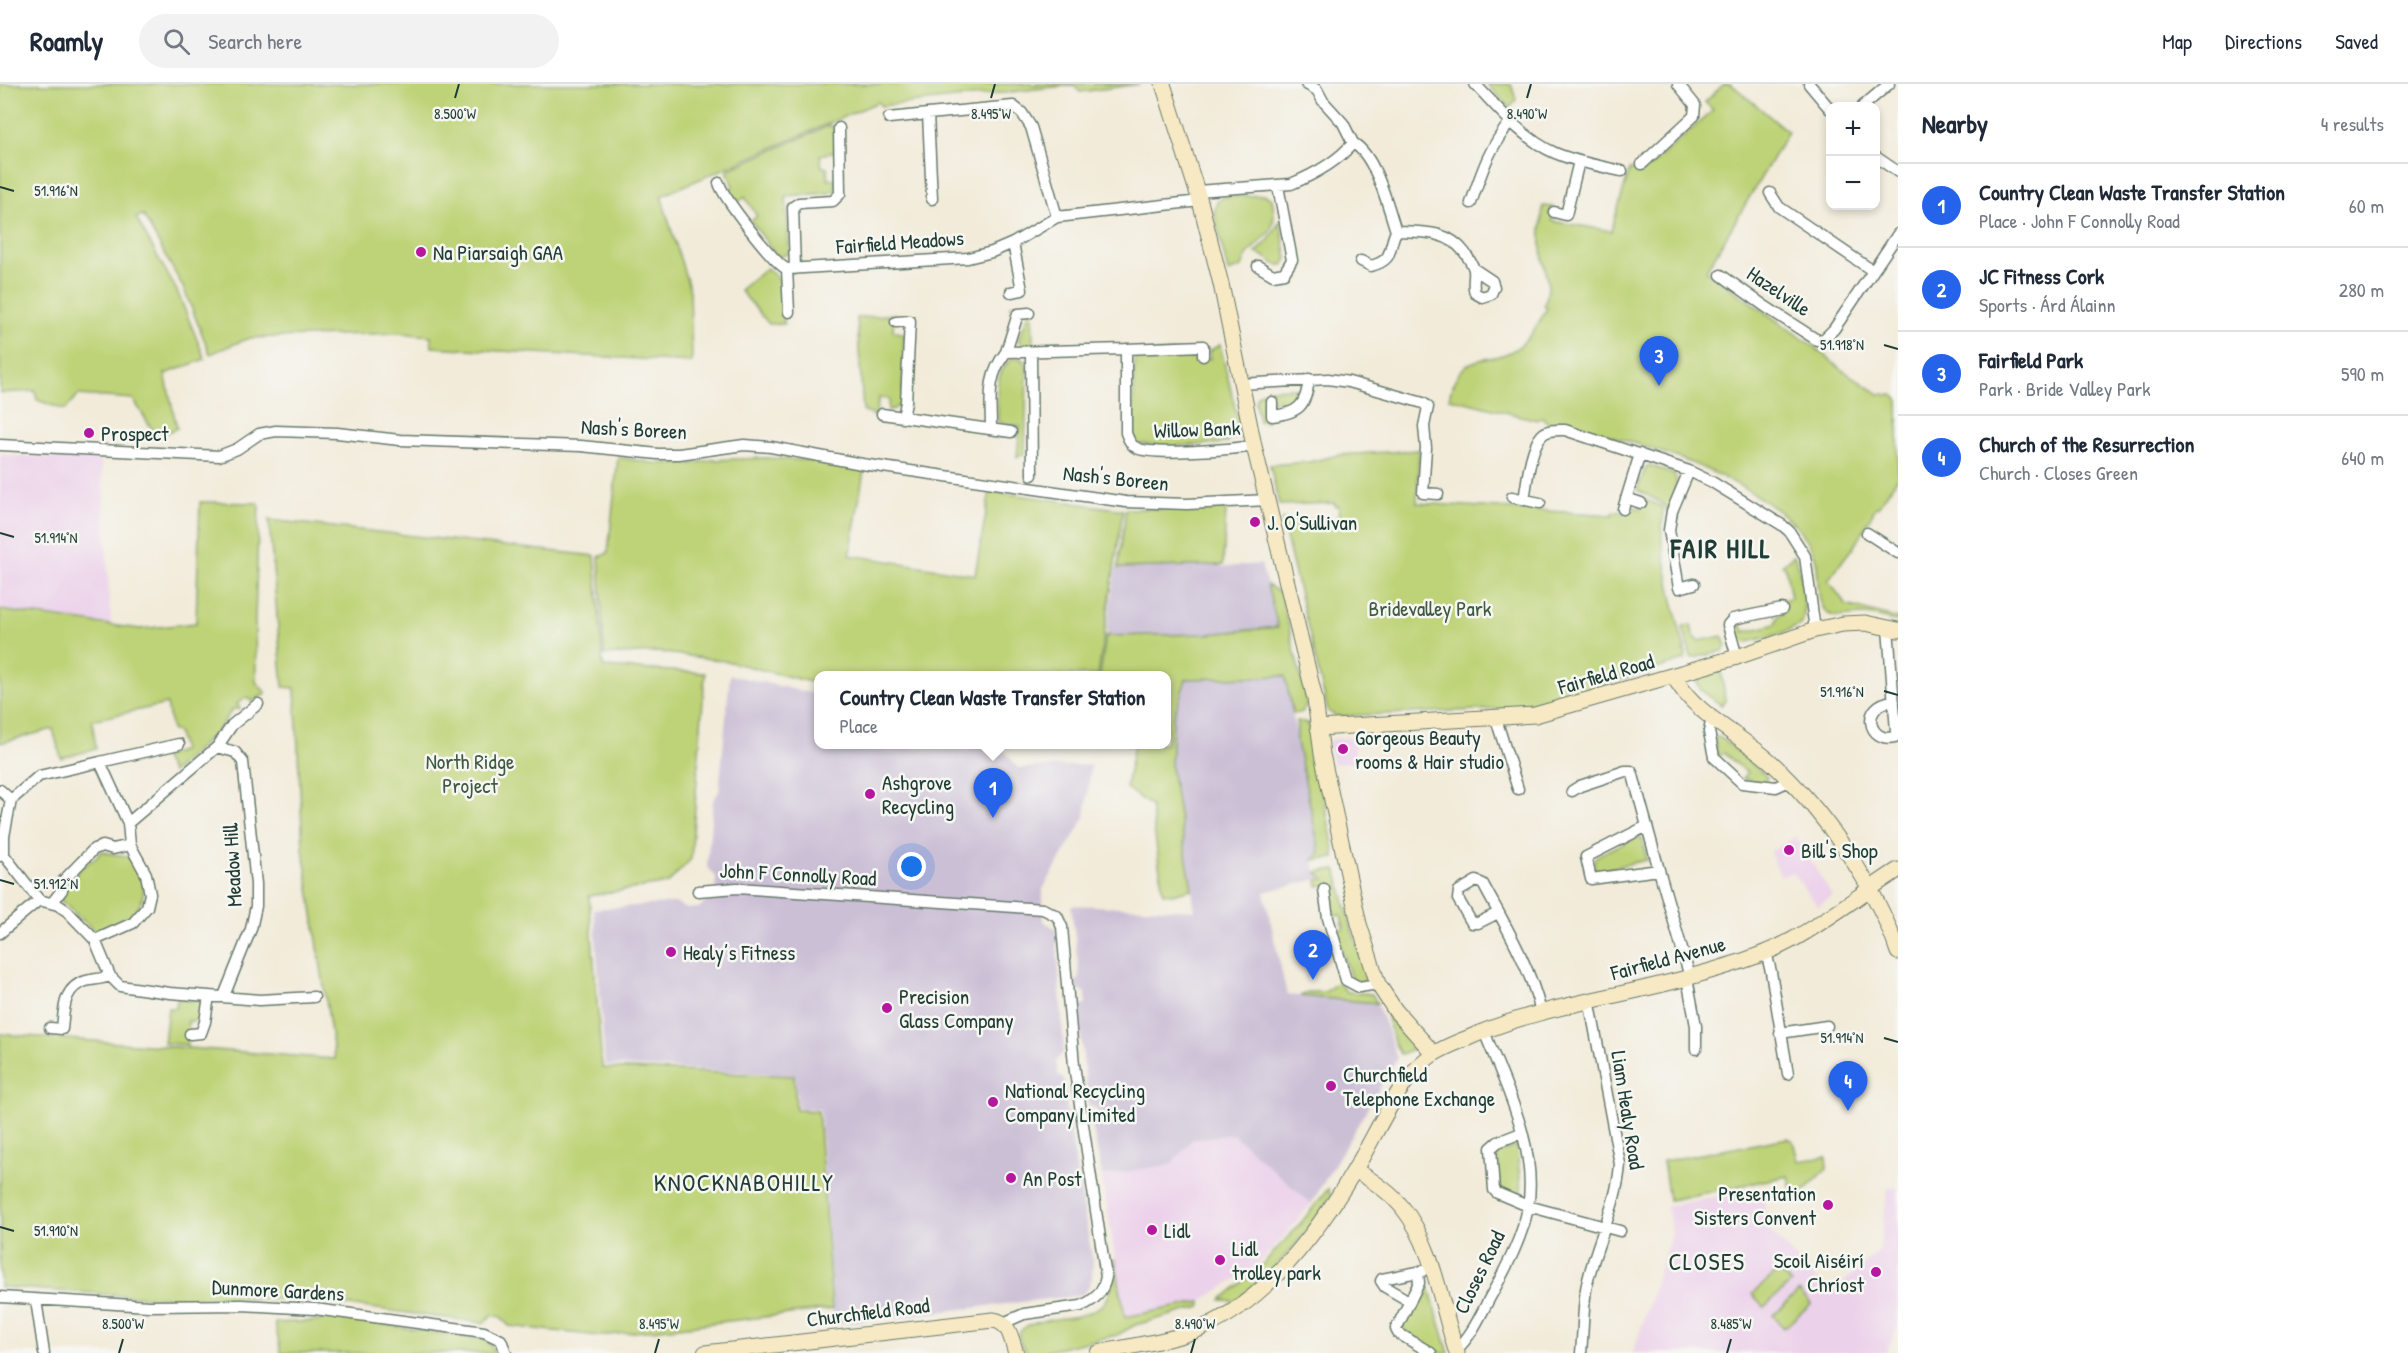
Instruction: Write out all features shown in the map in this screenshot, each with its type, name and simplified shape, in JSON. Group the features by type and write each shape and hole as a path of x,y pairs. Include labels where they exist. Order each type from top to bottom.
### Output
{"street":[{"path":"1099,1353 1203,1328 1234,1310 1275,1275 1304,1243 1339,1197 1402,1089 1421,1065 1434,1054 1395,1010 1378,984 1359,924 1318,728 1315,699 1254,446 1221,284 1198,196 1163,84"},
{"path":"1306,84 1318,87 1319,95 1343,123 1353,143 1364,151 1378,180 1396,231 1390,256 1383,262 1371,266 1361,261"},
{"path":"1475,84 1511,121 1545,148 1579,161 1622,171"},
{"path":"1642,164 1694,116 1695,105 1678,84"},
{"path":"1809,84 1826,104"},
{"path":"1868,102 1889,84"},
{"path":"889,118 1010,106 1018,108 1031,127 1057,217"},
{"name":"Fairfield Meadows","path":"928,114 932,199"},
{"path":"1471,203 1485,161 1497,139 1511,121"},
{"path":"789,312 793,207 799,203 832,201 839,197 834,162 839,128"},
{"name":"Fairfield Meadows","path":"791,269 968,258 992,252 1013,243 1057,217 1198,196 1222,188 1278,186 1305,178 1345,152 1353,143"},
{"path":"1880,160 1898,172"},
{"path":"1554,212 1566,215 1579,161"},
{"path":"931,167 942,166"},
{"path":"719,183 726,196 774,259 791,269"},
{"path":"1258,266 1274,275 1284,273 1292,260 1278,186"},
{"path":"1770,193 1779,207 1873,271 1898,234"},
{"path":"1396,231 1438,234 1449,238 1463,250 1474,269"},
{"path":"1011,292 1022,290 1013,243"},
{"name":"Hazelville","path":"1721,275 1817,340 1824,339 1834,329 1873,271"},
{"path":"991,429 992,375 995,366 1006,352 1018,314 1029,313"},
{"path":"896,322 910,321 906,402 903,418"},
{"path":"1006,352 1203,346 1203,357"},
{"name":"Willow Bank","path":"1126,349 1126,434 1135,447 1148,451 1230,450 1254,446"},
{"path":"1031,352 1032,475"},
{"path":"1241,384 1309,379 1349,382 1426,405 1428,411 1424,426 1426,448 1423,493 1438,494"},
{"path":"1272,402 1272,416 1296,411 1302,405 1308,391 1309,379"},
{"path":"882,414 1011,432"},
{"path":"1524,500 1528,472 1538,442 1543,434 1553,430 1565,430 1689,471 1712,482 1789,531 1800,545 1808,566 1815,630"},
{"name":"Nash's Boreen","path":"0,446 219,456 237,449 259,434 276,431 337,433 400,440 581,446 658,454 679,454 744,445 771,447 862,464 1126,502 1187,504 1268,500"},
{"path":"1640,454 1625,503 1641,503"},
{"path":"1689,471 1672,511 1669,530 1679,588 1695,584"},
{"path":"1512,498 1540,503"},
{"path":"1867,533 1898,553"},
{"path":"1737,657 1728,625 1732,619 1782,609"},
{"name":"Fairfield Road","path":"1318,728 1496,719 1551,711 1737,657 1815,630 1851,622 1893,629"},
{"path":"1893,629 1894,701"},
{"path":"1674,676 1689,699 1771,763 1809,801 1853,860 1895,935 1898,952"},
{"path":"129,823 217,747 232,725 258,704"},
{"path":"1712,717 1708,732 1713,757 1742,783 1776,788 1789,781"},
{"path":"1496,719 1518,789"},
{"path":"178,744 39,776 28,783 11,800 2,855 39,900 52,903 67,911 95,940 115,983 126,987 264,1000 314,997"},
{"name":"Meadow Hill","path":"217,747 235,752 243,762 256,878 256,906 251,929 224,996"},
{"path":"95,940 133,923 147,907 150,894 149,881 130,845 129,823 100,762"},
{"path":"1572,791 1580,786 1631,771 1688,977 1696,1026 1696,1049"},
{"path":"0,790 11,800"},
{"path":"1647,826 1586,857 1591,879 1659,870"},
{"path":"52,903 61,887 94,849 103,846 114,849 130,845"},
{"name":"Fairfield Avenue","path":"1434,1054 1484,1031 1541,1012 1688,977 1766,952 1810,929 1898,870"},
{"name":"John F Connolly Road","path":"698,891 737,888 920,900 1043,909 1057,916 1062,927 1074,1065 1106,1277 1101,1293 1089,1303 1024,1314 1003,1323"},
{"path":"1324,889 1330,926 1346,980 1359,987 1378,984"},
{"path":"0,933 39,900"},
{"path":"1498,913 1529,974 1541,1012"},
{"path":"1330,926 1341,923"},
{"path":"1766,952 1788,1074"},
{"path":"50,1028 62,1029 67,996 78,985 83,981 110,976"},
{"path":"190,1034 201,1034 208,996"},
{"name":"Liam Healy Road","path":"1581,1353 1587,1288 1619,1182 1620,1164 1589,999"},
{"path":"1780,1034 1827,1026"},
{"name":"Closes Road","path":"1457,1351 1466,1341 1500,1279 1515,1245 1528,1206 1527,1165 1521,1133 1514,1106 1484,1031"},
{"path":"1521,1133 1498,1142 1491,1148 1494,1190 1505,1198 1528,1206 1620,1231"},
{"path":"1355,1170 1381,1187 1403,1208 1422,1238 1425,1271 1457,1351"},
{"path":"1425,1271 1396,1324 1396,1331 1431,1353"},
{"path":"1409,1301 1385,1287 1382,1279 1425,1271"},
{"name":"Dunmore Gardens","path":"0,1297 149,1306 242,1305 315,1309 484,1332 501,1340 506,1353"},
{"path":"36,1300 44,1353"},
{"name":"Churchfield Road","path":"705,1353 967,1322 993,1320 1003,1323"},
{"path":"1003,1323 1016,1353"}],"shaded area":[{"path":"0,455 101,460 111,624 0,610"},
{"path":"1261,564 1279,627 1208,634 1106,636 1116,568 1222,565 1223,567"},
{"path":"730,675 814,694 814,749 1003,749 1018,768 1091,765 1085,817 1043,889 1043,921 1056,929 1064,1051 1056,1061 1058,1075 1064,1079 1068,1120 1093,1263 1092,1278 1087,1290 1081,1295 834,1324 820,1109 798,1108 795,1075 605,1065 594,909 675,903 687,909 699,908 715,897 716,877 707,866 713,800 719,792"},
{"path":"1285,676 1320,853 1313,861 1316,873 1322,878 1264,892 1287,995 1377,1003 1397,1058 1311,1204 1233,1134 1192,1140 1172,1164 1102,1176 1092,1124 1099,1118 1097,1109 1088,1105 1078,1008 1086,1003 1086,993 1076,987 1075,980 1079,980 1079,972 1071,905 1195,910 1171,768 1173,718 1186,678"},
{"path":"1353,737 1356,762 1333,764 1328,741"},
{"path":"1796,836 1832,896 1818,906 1792,872 1781,877 1770,852"},
{"path":"1233,1134 1311,1204 1254,1267 1200,1302 1125,1317 1102,1176 1172,1164 1192,1140"},
{"path":"1761,1188 1769,1230 1830,1294 1879,1251 1888,1188 1898,1188 1898,1325 1886,1353 1633,1353 1672,1232 1667,1206"}],"green space":[{"name":"Na Piarsaigh GAA","path":"0,84 1140,84 1080,92 1073,85 881,106 878,102 661,196 690,291 692,362 432,347 431,336 399,333 249,338 210,354 184,289 143,215 136,218 177,291 205,359 165,374 177,428 157,437 133,399 78,395 65,410 37,400 35,391 0,393"},
{"path":"1487,84 1511,84 1516,100 1510,108"},
{"path":"1724,84 1731,84 1788,132 1706,271 1813,346 1842,370 1879,394 1893,395 1898,401 1898,477 1876,507 1856,543 1828,580 1846,605 1898,619 1898,622 1866,615 1835,616 1826,611 1820,598 1816,560 1810,544 1800,530 1767,503 1713,472 1654,449 1564,422 1548,423 1542,417 1537,420 1449,398 1462,370 1470,363 1501,356 1523,343 1547,308 1544,306 1548,281 1541,240 1543,206 1553,207 1552,221 1611,231 1630,169 1642,172 1713,110 1705,102"},
{"path":"830,125 835,131 835,152 820,155 822,167 827,168 828,179 836,179 835,191 786,196 789,253 780,257 776,255 751,221 757,216 745,197 737,203 728,191 733,187 727,170"},
{"path":"1265,195 1272,199 1273,224 1264,239 1251,250 1242,267 1228,272 1214,213 1217,202 1223,197"},
{"path":"1280,221 1287,259 1283,265 1275,264 1256,253 1268,241"},
{"path":"767,268 780,280 780,284 783,284 784,324 769,324 740,290"},
{"path":"1032,303 1033,345 1027,348 1018,340 1029,311 1012,310 1011,305"},
{"path":"894,314 893,331 904,334 902,402 894,409 888,410 889,399 879,398 875,416 863,411 857,318"},
{"path":"1220,345 1242,437 1228,440 1228,443 1176,446 1139,444 1132,431 1135,356 1138,353 1194,351 1197,360 1210,359 1209,351"},
{"path":"1014,357 1022,359 1027,368 1025,454 1017,457 1020,426 998,422 997,405 999,378 1007,363"},
{"path":"1296,388 1300,393 1296,405 1287,409 1280,400 1265,402 1267,422 1259,421 1255,403 1257,396 1272,389"},
{"name":"Bridevalley Park","path":"1419,450 1417,503 1613,515 1614,511 1627,513 1630,507 1640,508 1643,499 1661,506 1664,553 1685,650 1683,651 1686,653 1685,660 1542,704 1500,709 1341,716 1328,711 1282,520 1338,520 1339,506 1335,506 1335,503 1279,505 1270,465 1309,462 1339,455"},
{"path":"618,457 652,463 691,464 712,460 766,458 820,461 864,470 850,555 975,575 990,491 1123,510 1099,671 814,671 814,683 726,661 658,652 604,655 599,557 608,553"},
{"path":"1650,465 1675,475 1676,489 1668,512 1662,503 1637,490 1646,467"},
{"path":"200,502 259,503 255,620 256,682 266,693 252,702 247,697 237,704 240,709 233,709 218,729 215,737 211,737 172,773 163,757 183,750 177,731 172,731 167,704 92,720 96,749 61,758 53,729 0,743 0,610 140,629 196,623"},
{"path":"1226,508 1223,565 1118,568 1126,509"},
{"name":"North Ridge Project","path":"269,520 595,556 603,667 705,673 691,859 668,883 589,896 602,1068 794,1076 796,1110 818,1111 832,1309 600,1336 509,1326 501,1317 492,1315 483,1323 302,1299 150,1297 0,1287 0,1034 335,1059 303,849 295,688 283,687"},
{"path":"1794,555 1804,600 1801,625 1777,635 1743,643 1741,639 1737,639 1735,624 1741,623 1744,632 1776,624 1777,616 1783,614 1782,602 1777,601 1791,598 1785,566 1782,565"},
{"path":"1267,585 1281,593 1307,704 1302,712 1293,714 1285,676 1186,679 1173,718 1171,768 1192,889 1172,894 1163,893 1151,806 1126,788 1133,749 1171,749 1171,671 1101,671 1106,636 1208,634 1278,627"},
{"path":"1691,625 1693,635 1699,641 1722,636 1726,646 1723,651 1691,657 1683,627"},
{"path":"1718,672 1722,675 1725,701 1721,705 1701,690 1697,682 1704,675"},
{"path":"1297,721 1308,723 1310,730 1334,858 1313,860 1320,853 1297,742"},
{"path":"1714,737 1724,740 1767,777 1765,783 1743,779 1747,773 1724,753 1718,757"},
{"path":"1637,837 1642,839 1647,860 1602,870 1594,869 1594,859 1598,855"},
{"path":"103,851 124,855 132,860 140,872 144,889 139,907 133,914 98,934 60,900 64,884 74,885 77,871"},
{"path":"1336,869 1352,930 1368,977 1362,982 1355,982 1351,978 1336,932 1344,928 1341,915 1333,915 1332,912 1330,884 1318,886 1317,880 1325,879 1316,872"},
{"path":"1338,982 1347,992 1372,994 1377,1003 1300,996 1311,992 1325,992"},
{"path":"177,999 203,1001 202,1015 194,1021 188,1021 187,1045 164,1043 168,1008 176,1008"},
{"path":"1385,1010 1417,1047 1400,1054 1394,1042"},
{"path":"1788,1138 1793,1141 1798,1161 1826,1157 1827,1169 1794,1200 1788,1176 1669,1200 1663,1161"},
{"path":"1513,1139 1516,1140 1521,1191 1521,1196 1518,1197 1498,1188 1497,1150 1499,1146 1500,1153 1515,1146"},
{"path":"1328,1189 1331,1195 1322,1210 1276,1266 1235,1301 1221,1300 1260,1267 1300,1224"},
{"path":"1115,1259 1125,1317 1201,1302 1201,1307 1135,1325 1117,1335 1039,1353 1028,1353 1020,1342 1020,1333 1025,1327 1046,1320 1081,1315 1103,1304 1107,1299 1114,1277"},
{"path":"1779,1270 1791,1283 1764,1307 1752,1294"},
{"path":"1425,1285 1429,1288 1449,1353 1438,1353 1402,1329 1419,1291"},
{"path":"1799,1291 1811,1304 1784,1328 1773,1315"},
{"path":"325,1316 487,1340 496,1353 281,1353 275,1323 319,1321"}],"place":[{"name":"Na Piarsaigh GAA","path":"421,252"},
{"name":"Fairfield Park","path":"1659,386"},
{"name":"Prospect","path":"89,433"},
{"name":"J. O'Sullivan","path":"1255,522"},
{"name":"Gorgeous Beauty rooms & Hair studio","path":"1343,749"},
{"name":"Ashgrove Recycling","path":"870,794"},
{"name":"Country Clean Waste Transfer Station","path":"993,818"},
{"name":"Bill's Shop","path":"1789,850"},
{"name":"Healy’s Fitness","path":"671,952"},
{"name":"JC Fitness Cork","path":"1313,980"},
{"name":"Precision Glass Company","path":"887,1008"},
{"name":"Churchfield Telephone Exchange","path":"1331,1086"},
{"name":"National Recycling Company Limited","path":"993,1102"},
{"name":"Church of the Resurrection","path":"1848,1111"},
{"name":"An Post","path":"1011,1178"},
{"name":"Presentation Sisters Convent","path":"1828,1205"},
{"name":"Lidl","path":"1152,1230"},
{"name":"Lidl trolley park","path":"1220,1260"},
{"name":"Scoil Aiséirí Chríost","path":"1876,1272"}],"district":[{"name":"FAIR HILL","path":"1721,548"},
{"name":"KNOCKNABOHILLY","path":"744,1182"},
{"name":"CLOSES","path":"1707,1261"}]}
